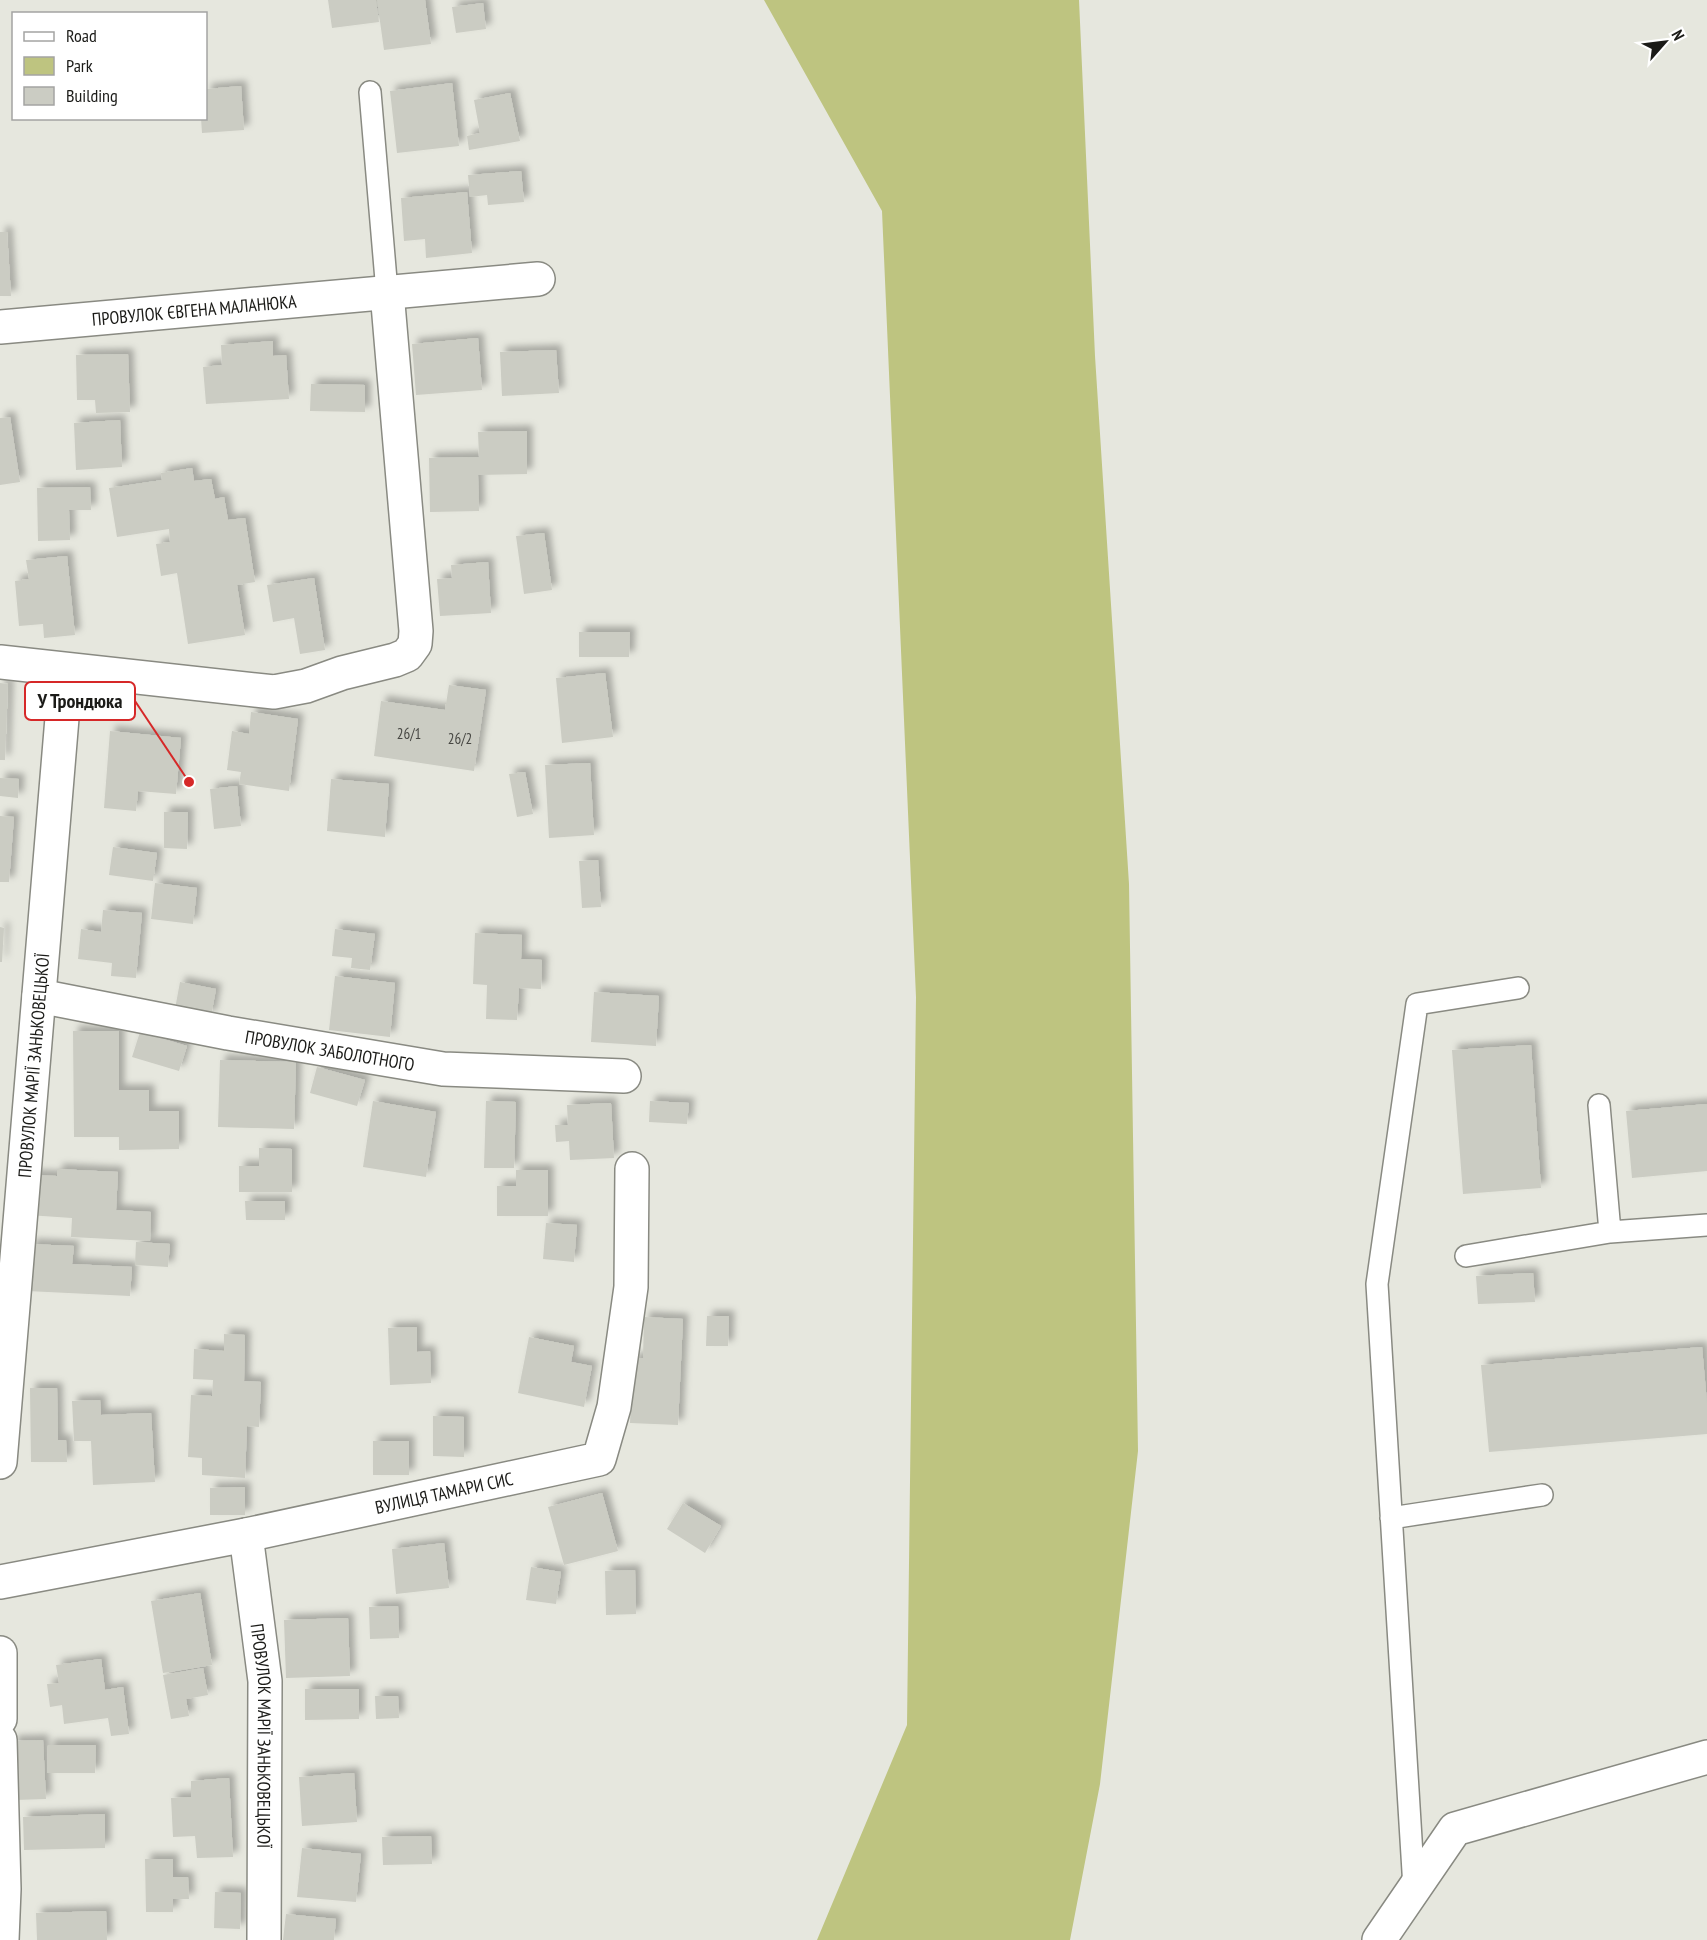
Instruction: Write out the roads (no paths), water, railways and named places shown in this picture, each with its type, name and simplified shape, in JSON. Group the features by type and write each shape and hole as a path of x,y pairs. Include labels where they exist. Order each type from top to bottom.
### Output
{"street":[{"name":"ПРОВУЛОК ЄВГЕНА МАЛАНЮКА","path":"0,327 538,279"},
{"path":"0,662 274,692 306,686 342,673 407,655 415,644 416,631 387,292"},
{"name":"ПРОВУЛОК МАРІЇ ЗАНЬКОВЕЦЬКОЇ","path":"0,1462 66,670"},
{"name":"ПРОВУЛОК ЗАБОЛОТНОГО","path":"39,996 228,1033 442,1069 624,1076"},
{"name":"ВУЛИЦЯ ТАМАРИ СИС","path":"0,1582 246,1535 599,1459 614,1407 631,1287 632,1169"},
{"name":"ПРОВУЛОК МАРІЇ ЗАНЬКОВЕЦЬКОЇ","path":"246,1535 265,1681 264,1940"},
{"path":"0,1653 0,1719"},
{"path":"0,1740 4,1889 2,1940"},
{"path":"1379,1940 1455,1828 1707,1757"}],"lane":[{"path":"370,92 387,292"},
{"path":"1414,1889 1377,1284 1417,1004 1518,988"},
{"path":"1599,1105 1610,1233"},
{"path":"1466,1256 1610,1233 1707,1225"},
{"path":"1391,1518 1542,1495"}],"place":[{"name":"У Трондюка","path":"189,782"}]}
